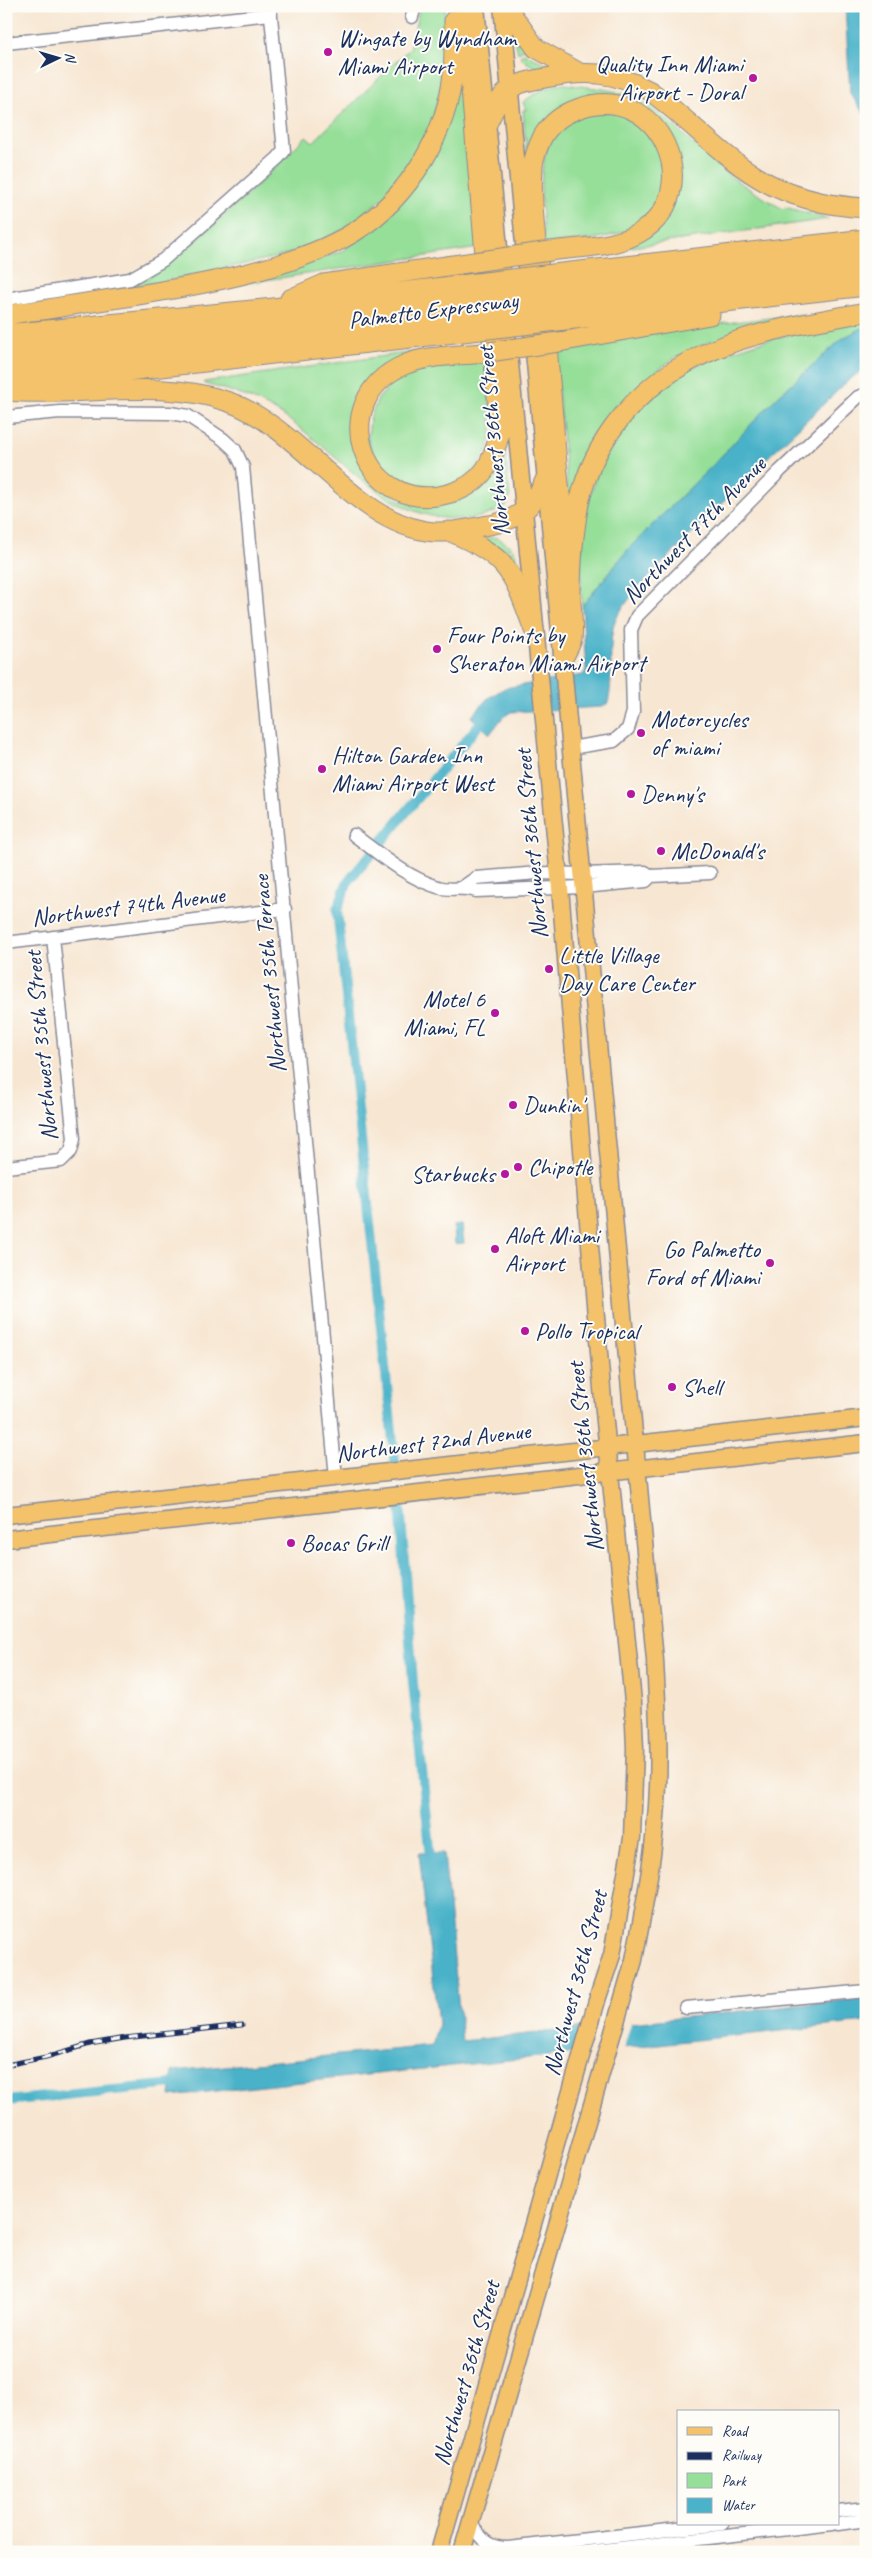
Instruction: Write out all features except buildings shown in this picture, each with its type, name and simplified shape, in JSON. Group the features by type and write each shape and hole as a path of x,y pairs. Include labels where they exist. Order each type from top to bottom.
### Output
{"highway":[{"path":"6,316 197,284 260,269 320,250 352,233 370,220 394,198 414,174 429,150 441,124 452,80 454,6"},
{"path":"464,6 500,432 490,463 472,484 440,496 421,498 390,487 369,465 363,452 359,434 365,403 373,388 385,376 404,365 423,360 482,353 559,342 680,321 814,292"},
{"path":"504,6 536,48 578,72"},
{"path":"488,122 499,102 509,90 525,83 578,72 614,76 633,82 650,91 736,162 776,187 794,195 839,206 866,208"},
{"path":"273,308 324,284 474,262 550,251 611,243 629,238 647,228 663,209 672,177 670,155 655,126 636,111 621,106 602,104 586,106 572,111 556,122 544,135 534,158 536,231 566,547 571,575"},
{"name":"Palmetto Expressway","path":"6,385 478,306 555,297 866,239"},
{"path":"555,297 866,255"},
{"path":"555,297 866,268"},
{"name":"Palmetto Expressway","path":"6,334 273,308 478,306 555,297 814,292 866,286"},
{"path":"6,350 478,306"},
{"path":"6,367 478,306"},
{"path":"562,660 572,640 571,575 577,511 589,469 618,422 647,390 687,361 731,342 866,312"},
{"path":"6,391 38,394 175,391 229,402 264,419 370,507 395,521 419,529 449,532 506,522 524,513 536,500 545,480"},
{"path":"449,532 488,550 503,564 518,588 534,630"}],"main road":[{"name":"Northwest 36th Street","path":"439,2552 598,1997 612,1955 624,1896 632,1838 635,1791 633,1702 610,1471 559,881 476,6"},
{"name":"Northwest 36th Street","path":"462,2552 634,1960 655,1834 659,1745 655,1660 509,90 504,6"},
{"path":"572,1023 595,1021"},
{"name":"Northwest 72nd Avenue","path":"6,1515 866,1418"},
{"name":"Northwest 72nd Avenue","path":"6,1539 866,1442"},
{"path":"106,1504 108,1527"}],"street":[{"path":"6,43 271,10 284,151 266,170 186,240 144,273 116,282 6,299"},
{"name":"Northwest 77th Avenue","path":"570,748 614,741 628,729 633,712 630,630 636,616 780,471 858,397 866,394"},
{"name":"Northwest 35th Terrace","path":"6,417 60,412 170,413 188,416 223,439 235,450 243,467 336,1478"},
{"path":"359,838 401,870 440,888 463,887 476,891 559,881 646,881 651,876 710,873"},
{"name":"Northwest 74th Avenue","path":"6,942 285,909"},
{"name":"Northwest 35th Street","path":"6,1167 61,1161 71,1151 74,1139 53,937"},
{"path":"686,2008 866,1991"},
{"path":"840,2511 866,2508"},
{"path":"840,2524 866,2520"},
{"path":"470,2524 487,2544 503,2548 704,2526"},
{"path":"585,2552 814,2526"}],"green space":[{"path":"420,6 445,6 446,60 433,121 418,154 390,192 349,227 290,254 134,288 266,177 306,136 313,142 410,48"},
{"path":"513,32 530,52 523,49 518,53"},
{"path":"524,53 550,66 542,68 526,62 520,56"},
{"path":"458,81 462,83 478,248 207,289 267,275 343,251 400,201"},
{"path":"565,84 622,93 640,101 670,122 716,165 757,194 783,209 785,207 828,219 625,248 653,233 676,150 599,96 527,158 523,110 526,110 523,102 543,90"},
{"path":"608,112 619,114 640,124 656,142 661,154 663,180 655,205 637,225 616,234 592,239 544,244 541,190 542,171 546,153 553,138 564,125 581,116"},
{"path":"805,314 706,343 673,359 647,379 621,406 569,505 554,348 691,327"},
{"path":"866,320 866,326 843,338 775,399 714,464 630,547 582,606 582,545 592,489 602,463 616,439 634,415 676,376 692,367 727,353 766,341 805,331"},
{"path":"419,351 355,413 395,498 426,505 448,504 458,501 481,486 505,448 510,498 507,501 508,504 496,511 477,517 455,519 429,515 405,507 383,495 362,480 303,430 273,409 204,382"},
{"path":"486,359 492,431 488,449 476,468 458,483 436,490 395,481 377,463 368,441 370,418 378,399 394,380 418,369"},
{"path":"483,537 498,538 512,547 507,550 500,547 497,549 483,540"},
{"path":"514,549 519,572 516,572 501,550 507,554"}],"water":[{"path":"845,6 866,6 866,117 850,93"},
{"path":"866,326 866,368 851,378 765,460 635,591 622,609 613,628 611,684 608,703 602,707 511,712 503,717 490,734 471,717 488,698 505,688 583,675 586,670 582,606 630,547 714,464 775,399 843,338"},
{"path":"462,1225 464,1243 455,1244 454,1226"},
{"path":"419,1853 444,1853 462,2041 866,1998 866,2022 170,2096 173,2071 432,2046 438,2024"}],"pier":[{"path":"632,2020 623,2050 573,2056 582,2026"}],"waterway":[{"path":"395,1461 337,910 347,883 488,714"},
{"path":"400,1504 413,1683 432,1867"},
{"path":"6,2101 183,2083"}],"railway":[{"path":"6,2065 46,2057 90,2044 125,2038 242,2025"}],"place":[{"name":"Wingate by Wyndham Miami Airport","path":"328,52"},
{"name":"Quality Inn Miami Airport - Doral","path":"753,78"},
{"name":"Four Points by Sheraton Miami Airport","path":"437,649"},
{"name":"Motorcycles of miami","path":"641,733"},
{"name":"Hilton Garden Inn Miami Airport West","path":"322,769"},
{"name":"Denny's","path":"631,794"},
{"name":"McDonald's","path":"661,851"},
{"name":"Little Village Day Care Center","path":"549,969"},
{"name":"Motel 6 Miami, FL","path":"495,1013"},
{"name":"Dunkin'","path":"513,1105"},
{"name":"Chipotle","path":"518,1167"},
{"name":"Starbucks","path":"505,1174"},
{"name":"Aloft Miami Airport","path":"495,1249"},
{"name":"Go Palmetto Ford of Miami","path":"770,1263"},
{"name":"Pollo Tropical","path":"525,1331"},
{"name":"Shell","path":"672,1387"},
{"name":"Bocas Grill","path":"291,1543"}]}
